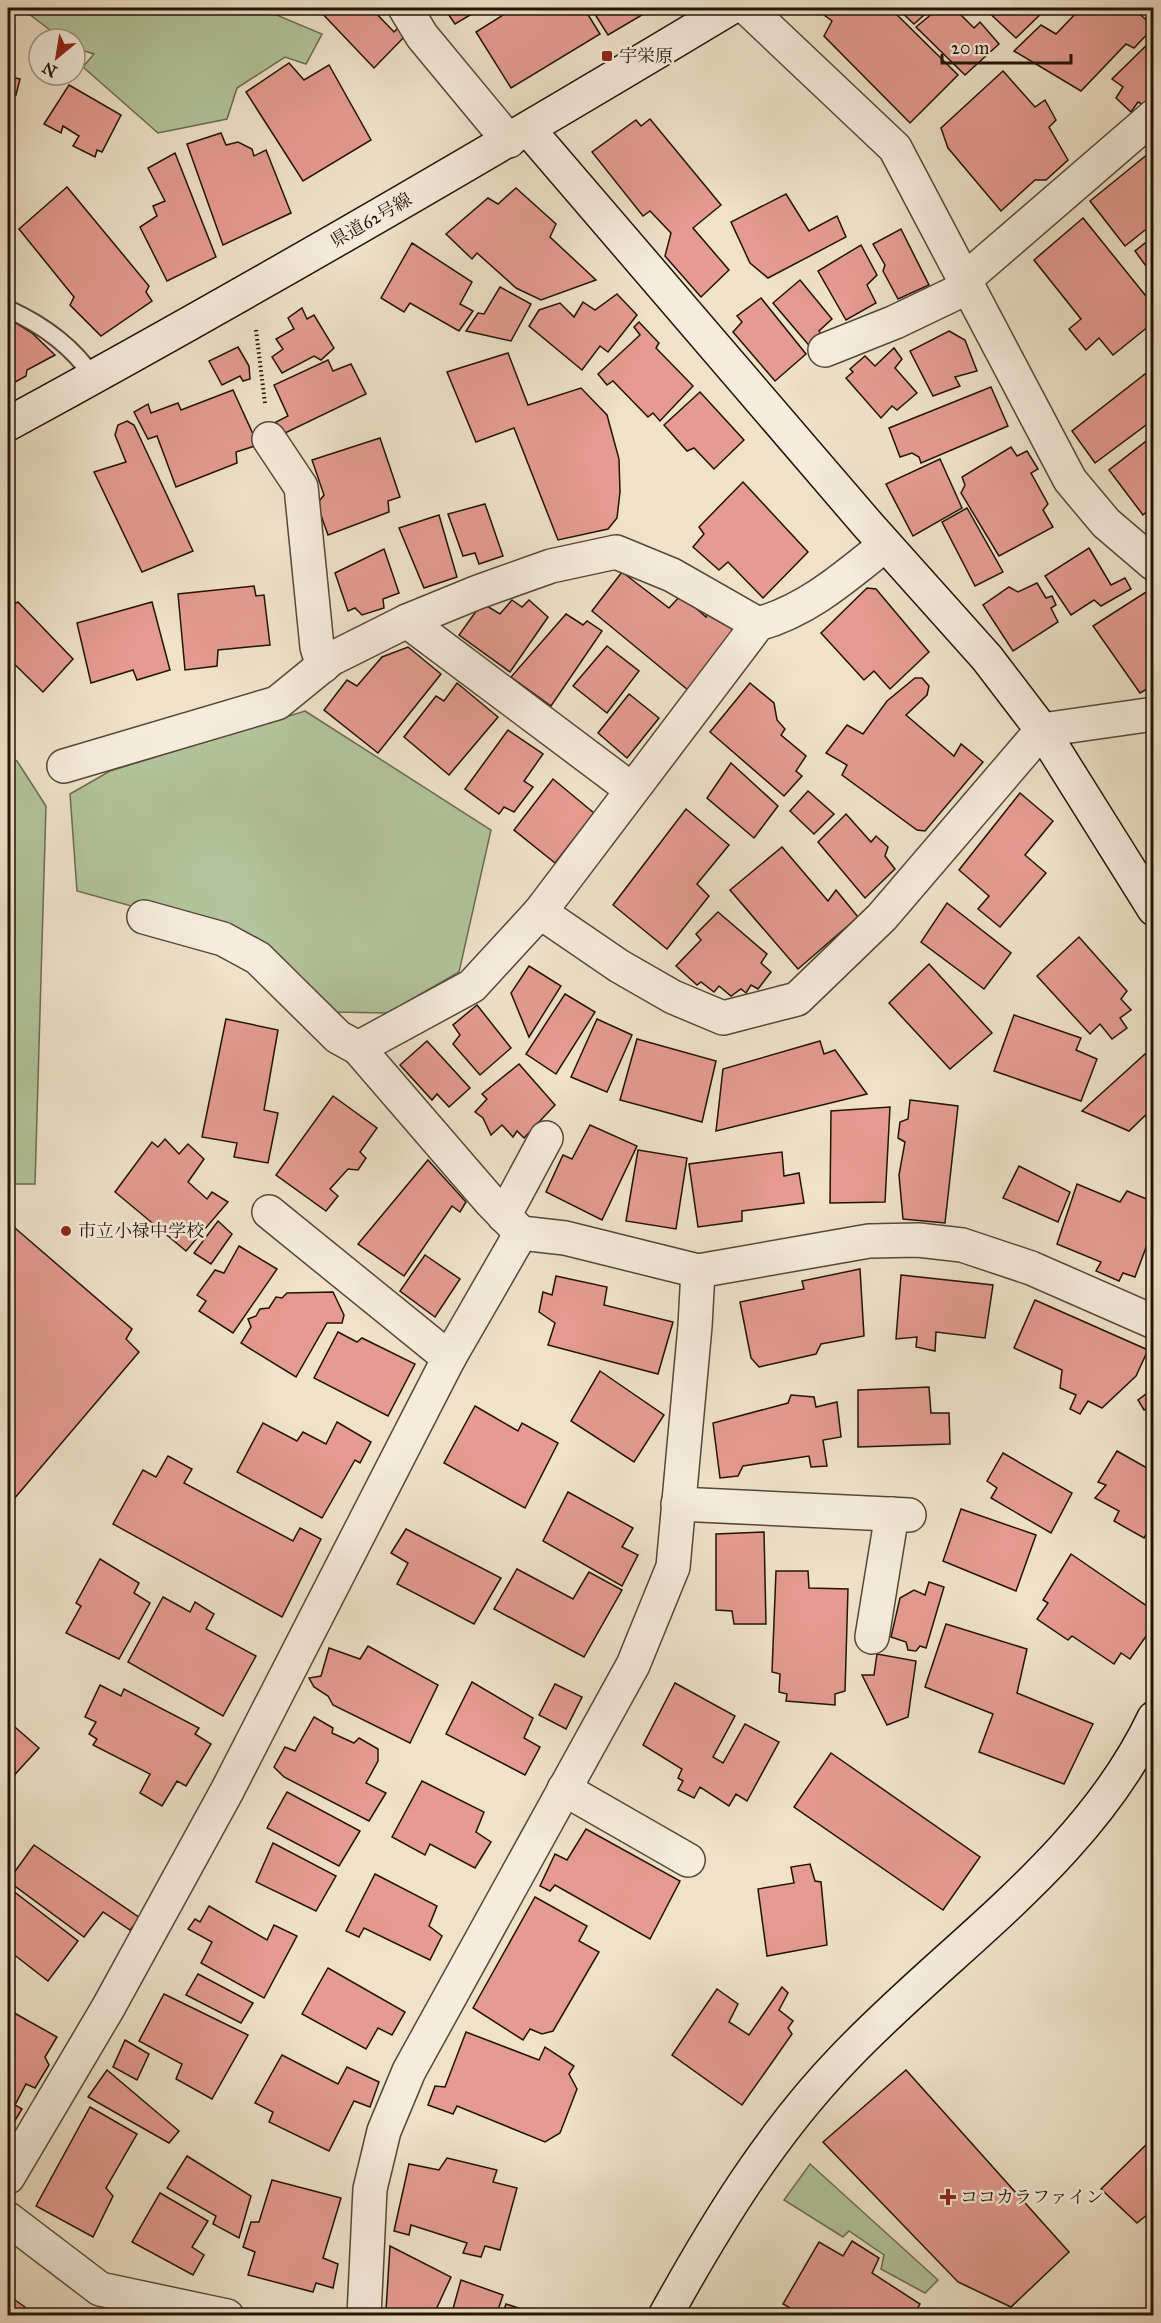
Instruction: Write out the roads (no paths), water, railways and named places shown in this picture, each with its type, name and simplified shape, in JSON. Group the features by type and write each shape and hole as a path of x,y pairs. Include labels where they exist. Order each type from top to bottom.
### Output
{"street":[{"path":"405,8 422,36 518,135 987,658 1042,730 1154,909"},
{"name":"県道62号線","path":"8,424 518,135 730,8"},
{"path":"747,8 895,148 1070,480 1106,523 1148,549"},
{"path":"825,350 895,322 965,284 1154,116"},
{"path":"269,439 301,487 317,647 323,666"},
{"path":"358,1048 472,986 540,912 758,624 785,616 805,606 885,545"},
{"path":"64,766 277,703 332,659 407,621 550,566 616,552 672,575 758,624"},
{"path":"407,621 631,789"},
{"path":"540,912 619,966 674,997 723,1018 797,999 882,917 1042,730 1154,714"},
{"path":"144,917 223,939 258,958 338,1037 358,1048 513,1224 698,1271 869,1241 918,1240 962,1245 1031,1268 1154,1322"},
{"path":"8,2177 108,2008 227,1791 449,1358 513,1224 546,1138"},
{"path":"269,1212 449,1358"},
{"path":"364,2316 370,2189 384,2131 409,2071 633,1665 673,1567 698,1271"},
{"path":"678,1504 901,1515 872,1637"},
{"path":"665,2316 714,2226 777,2135 843,2059 989,1924 1068,1845 1114,1784 1152,1726"},
{"path":"564,1790 688,1860"},
{"path":"8,2219 100,2289 227,2316"}],"lane":[{"path":"8,309 65,345 80,357 93,377"}],"place":[{"name":"宇栄原","path":"607,56"},
{"name":"市立小禄中学校","path":"66,1231"},
{"name":"ココカラファイン","path":"948,2197"}]}
